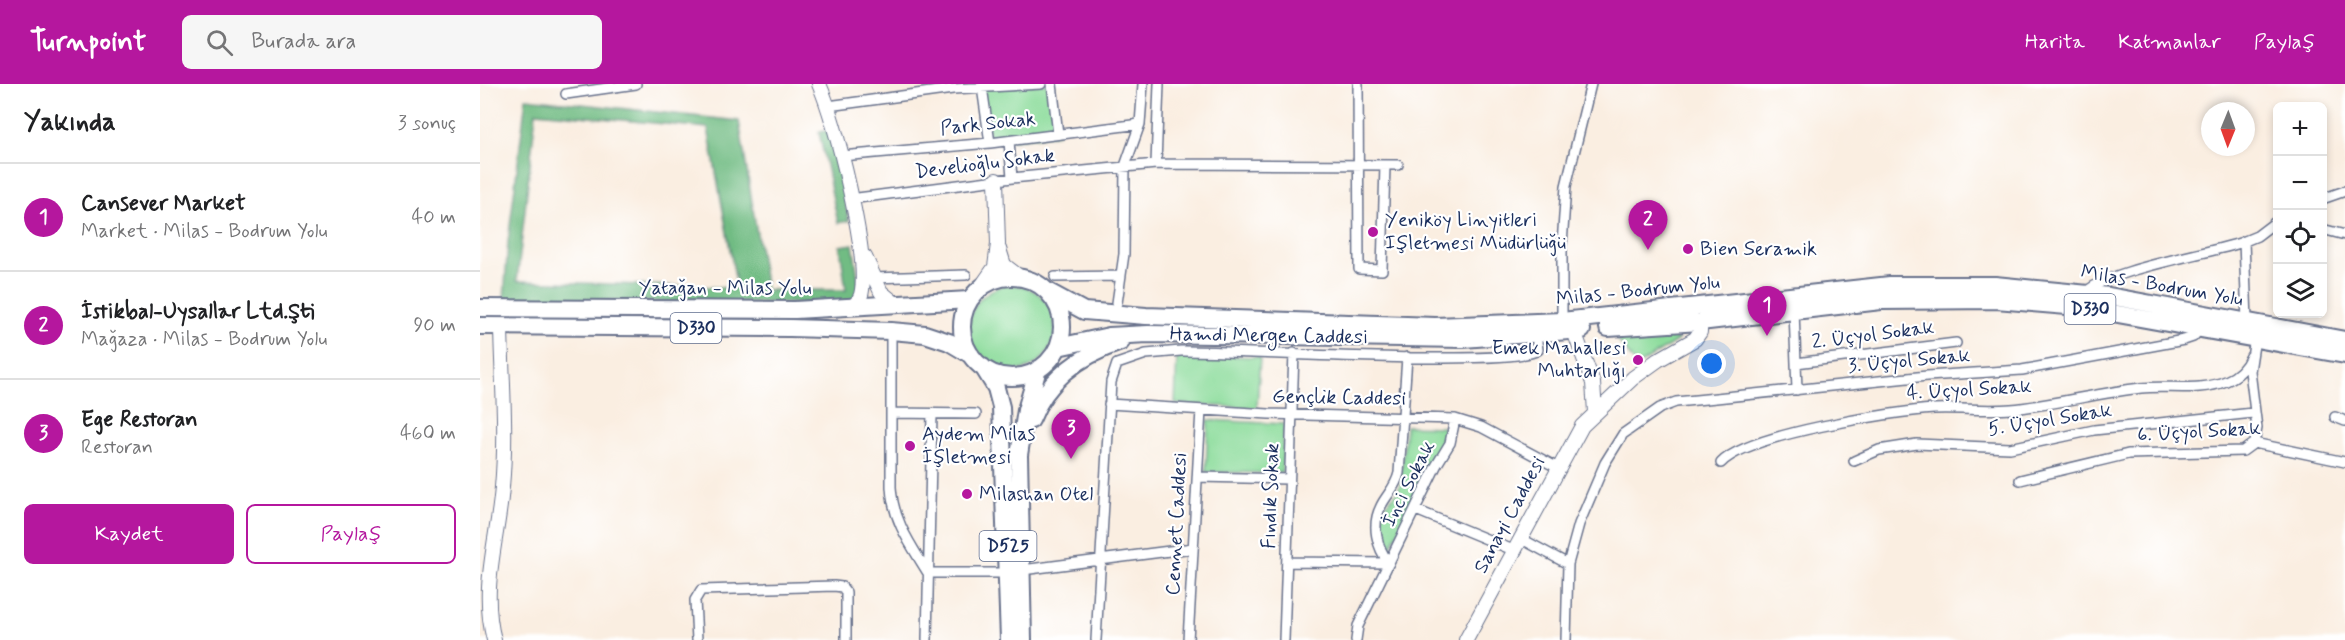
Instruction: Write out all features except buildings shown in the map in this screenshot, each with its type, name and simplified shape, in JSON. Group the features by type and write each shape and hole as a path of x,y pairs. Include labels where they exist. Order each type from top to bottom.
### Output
{"highway":[{"path":"891,331 925,334 949,342 976,361 994,373 1009,376 1024,375 1038,369 1049,360 1058,347 1062,333 1061,318 1051,284 1003,277 981,287 969,300 962,328 964,342 976,361"},
{"name":"Milas - Bodrum Yolu","path":"1051,284 1084,311 1146,316 1435,326 1568,326 1700,322 1913,300 1996,300 2079,307 2345,355"},
{"name":"Milas - Bodrum Yolu","path":"1148,334 1248,333 1462,339 1536,335 1568,326 1890,285 1973,284 2086,293 2345,340"},
{"name":"Yatağan - Milas Yolu","path":"480,308 795,310 969,300"},
{"name":"Yatağan - Milas Yolu","path":"480,326 891,331"},
{"path":"891,331 936,345 955,356 971,372 987,389 1011,453"},
{"path":"1058,347 1093,338 1148,334"},
{"path":"1011,453 1038,404 1062,373 1093,352 1148,334"},
{"name":"D525","path":"976,361 996,388 1011,453 1015,571 1023,640"},
{"name":"D525","path":"1011,453 1038,369"},
{"name":"D525","path":"1009,640 1015,571"}],"street":[{"path":"566,94 636,84"},
{"path":"819,84 828,106 841,156 858,238 863,289 857,303 850,308"},
{"path":"828,106 953,87 1041,84"},
{"path":"1052,84 1058,134"},
{"path":"1117,303 1124,254 1125,166 1140,124 1143,84"},
{"path":"1156,164 1159,84"},
{"path":"1358,84 1359,269 1382,270 1385,165"},
{"path":"1591,84 1566,186 1562,245 1568,326 1593,383 1595,412"},
{"path":"982,87 990,143"},
{"name":"Park Sokak","path":"841,156 1009,141 1140,124"},
{"path":"1009,141 1012,178"},
{"name":"Develioğlu Sokak","path":"850,199 1012,178 1156,164 1398,165"},
{"path":"981,287 995,267 998,244 996,180"},
{"path":"2327,197 2345,191"},
{"path":"2086,293 2096,284 2117,276 2244,241 2273,223"},
{"path":"2327,231 2345,235"},
{"path":"858,238 873,278 881,292 897,305"},
{"path":"2244,241 2247,321"},
{"path":"998,244 1004,265 1021,278"},
{"path":"873,278 966,275"},
{"path":"1051,284 1120,276"},
{"path":"1794,311 1797,390"},
{"name":"Sanayi Caddesi","path":"1466,640 1577,434 1595,412 1647,368 1695,339 1700,332 1700,322"},
{"path":"494,640 488,609 487,582 502,486 501,327"},
{"name":"3. Üçyol Sokak","path":"1568,564 1579,524 1605,463 1623,434 1634,424 1669,404 1927,376 2022,370 2184,340 2193,337 2201,328"},
{"path":"891,331 893,510 905,536 928,573"},
{"name":"Hamdi Mergen Caddesi","path":"1096,640 1109,404 1114,369 1122,361 1132,357 1181,351 1407,357 1528,356 1538,350 1536,335"},
{"path":"2254,443 2257,428 2253,413 2251,356 2255,338"},
{"name":"2. Üçyol Sokak","path":"1796,363 1956,343"},
{"name":"Fındık Sokak","path":"1284,640 1294,353"},
{"name":"4. Üçyol Sokak","path":"1720,463 1734,452 1762,442 1878,415 1951,408 2008,409 2132,389 2215,384 2235,377 2244,370 2251,356"},
{"name":"İnci Sokak","path":"1389,563 1378,548 1377,517 1398,478 1407,357"},
{"name":"Gençlik Caddesi","path":"1109,404 1292,415 1455,419 1481,427 1558,468"},
{"name":"Cennet Caddesi","path":"1188,640 1201,410"},
{"path":"892,413 976,414"},
{"name":"5. Üçyol Sokak","path":"1854,461 1879,450 1917,444 2010,448 2094,430 2253,413"},
{"path":"927,640 932,414"},
{"path":"2335,417 2345,421"},
{"name":"İnci Sokak","path":"1356,640 1358,626 1436,466 1450,443 1455,419"},
{"name":"6. Üçyol Sokak","path":"2020,480 2128,454 2243,451 2254,443 2345,462"},
{"path":"1198,477 1289,479"},
{"path":"1416,510 1568,564 1566,640"},
{"path":"928,573 1015,571 1193,548"},
{"path":"1287,562 1389,563"},
{"path":"697,640 695,600 701,590 834,586 842,587 846,592 846,640"}],"green space":[{"path":"1052,84 1058,134 990,143 982,87"},
{"path":"526,98 739,121 766,290 846,290 840,246 853,244 860,291 849,304 504,300 508,242","holes":["536,112 708,128 737,288 517,281"]},
{"path":"830,130 849,221 838,223 819,132"},
{"path":"1012,285 1036,292 1048,304 1055,328 1048,352 1036,364 1012,371 988,364 976,352 969,328 976,304 988,292"},
{"path":"1673,332 1678,340 1637,366 1617,339"},
{"path":"1177,355 1260,357 1257,408 1175,404"},
{"path":"1208,420 1284,424 1282,473 1206,472"},
{"path":"1406,426 1443,427 1446,439 1390,548 1382,545 1382,517 1383,511 1400,485"}],"place":[{"name":"Yeniköy Linyitleri Işletmesi Müdürlüğü","path":"1373,232"},
{"name":"Bien Seramik","path":"1688,249"},
{"name":"İstikbal-Uysallar Ltd.Şti","path":"1648,250"},
{"name":"Cansever Market","path":"1767,336"},
{"name":"Emek Mahallesi Muhtarlığı","path":"1638,360"},
{"name":"Aydem Milas İşletmesi","path":"910,446"},
{"name":"Ege Restoran","path":"1071,459"},
{"name":"Milashan Otel","path":"967,494"}]}
